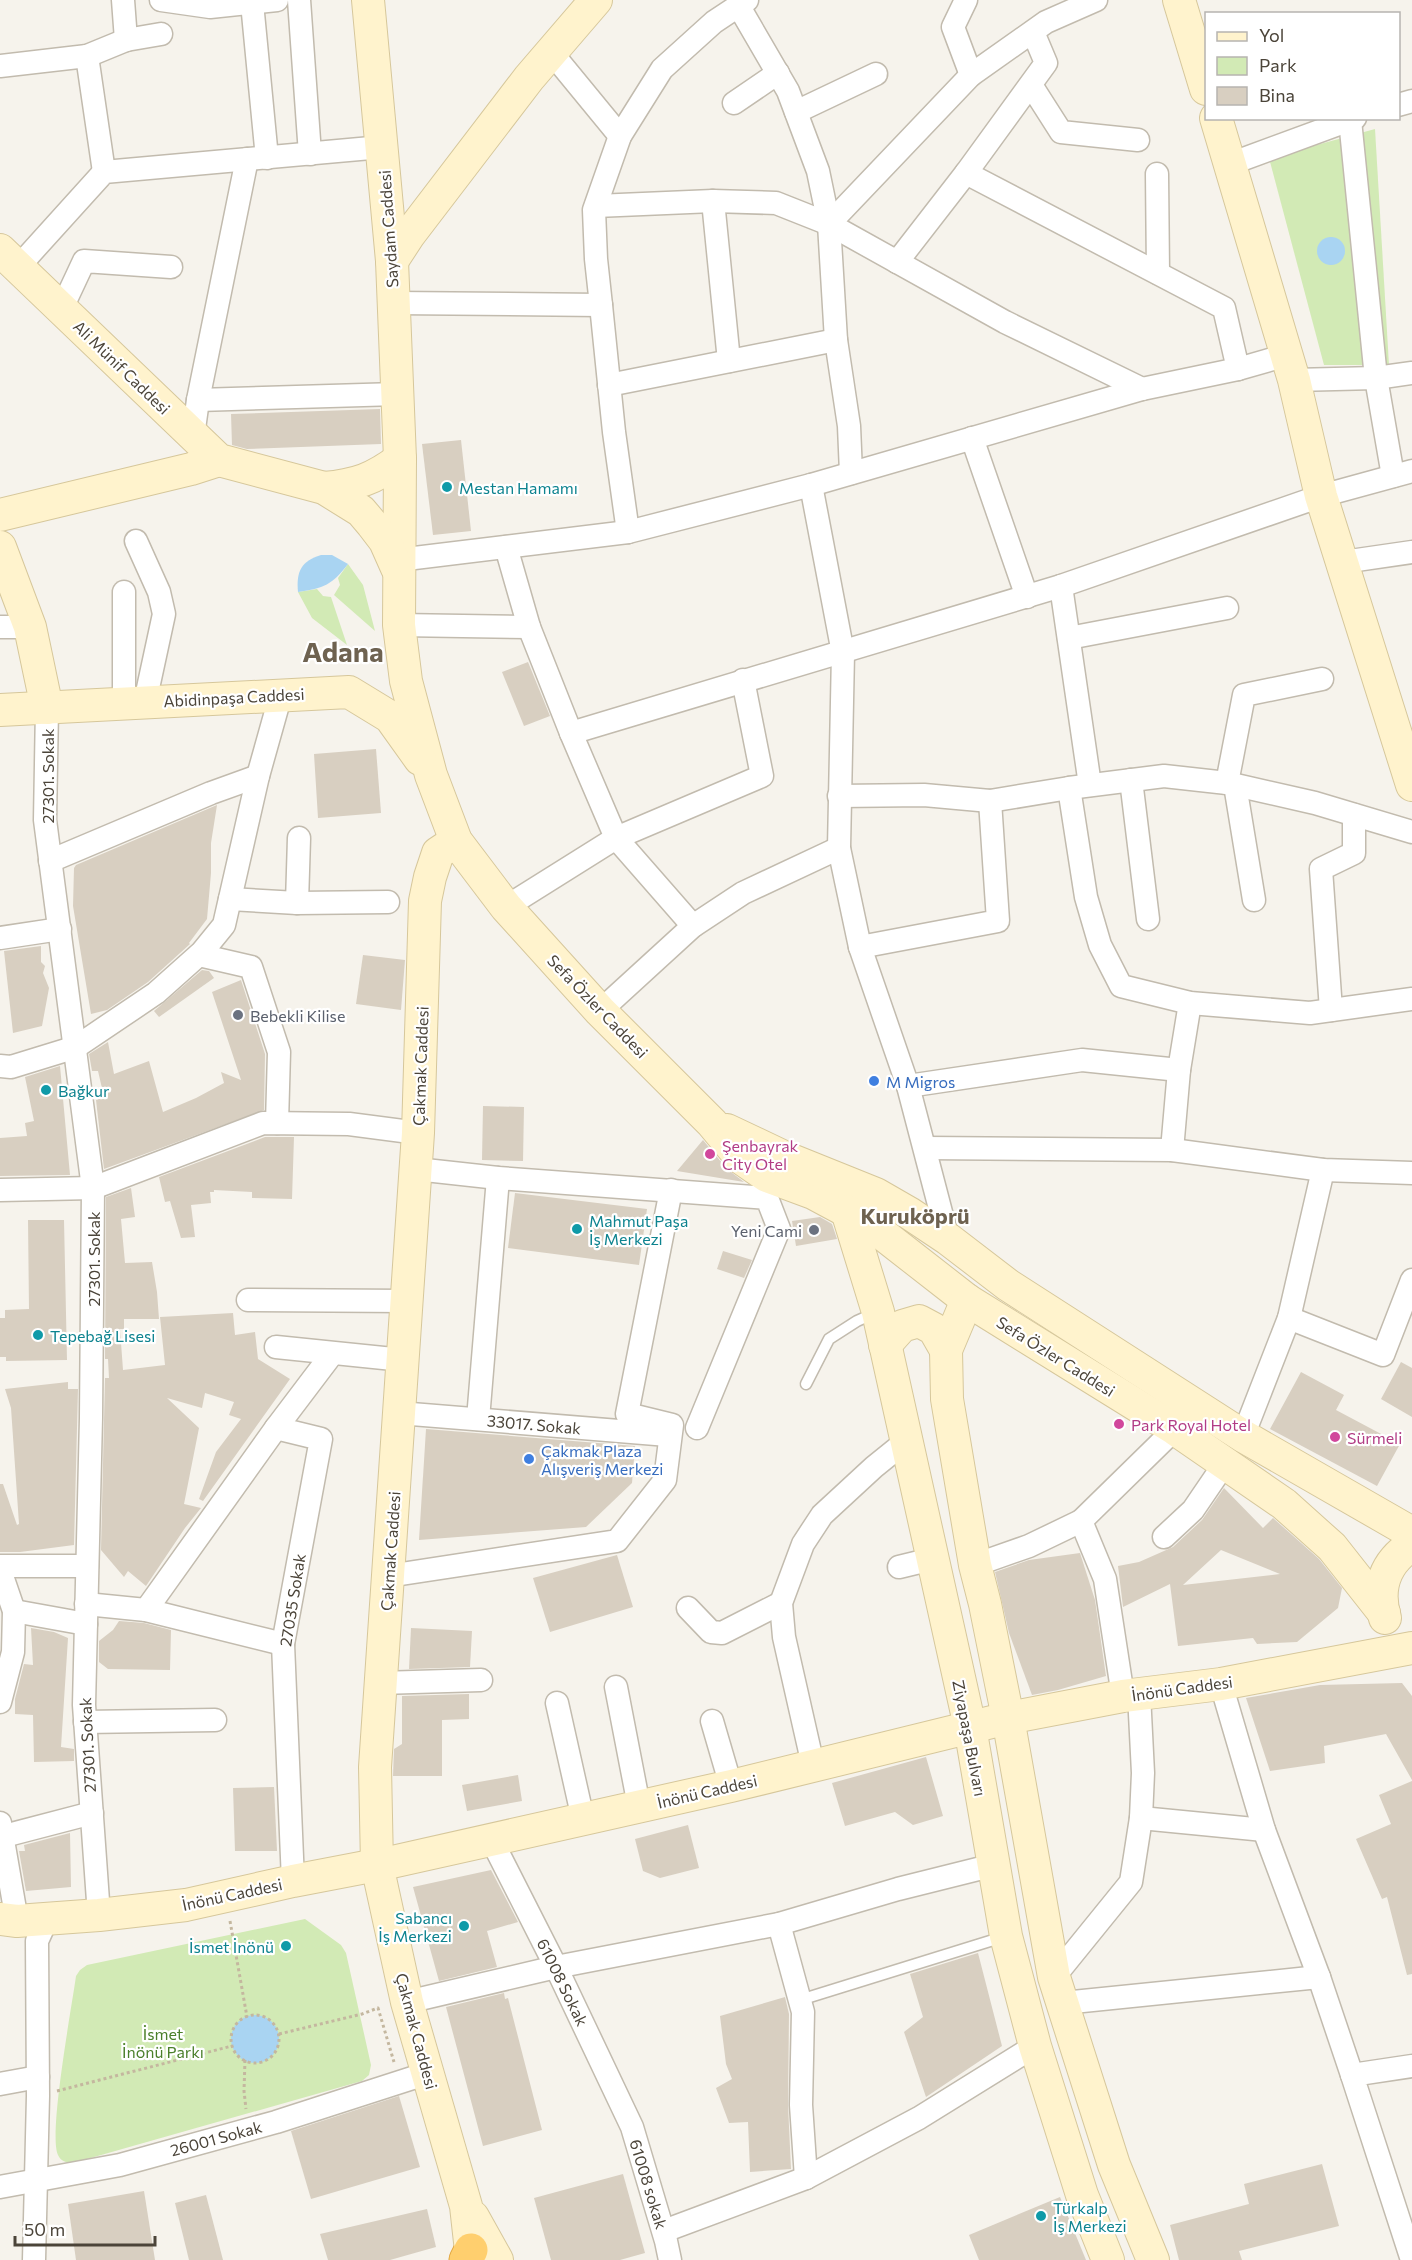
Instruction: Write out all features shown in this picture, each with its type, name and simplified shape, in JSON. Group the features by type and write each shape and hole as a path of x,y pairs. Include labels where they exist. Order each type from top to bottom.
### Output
{"main road":[{"name":"Saydam Caddesi","path":"368,0 392,261 400,459 399,625 406,681 432,775"},
{"path":"392,261 430,207 529,78 596,0"},
{"path":"1179,0 1205,86"},
{"path":"1217,120 1290,367 1321,496 1412,785"},
{"name":"Ali Münif Caddesi","path":"10,258 219,460 324,488"},
{"path":"324,488 348,486 372,478 400,459"},
{"path":"0,515 191,470 219,460"},
{"path":"324,488 361,511 385,541 398,566"},
{"path":"0,547 15,627 48,708"},
{"name":"Abidinpaşa Caddesi","path":"0,710 349,692 390,717 432,775"},
{"name":"Sefa Özler Caddesi","path":"432,775 456,841 497,897 600,1011 712,1123 741,1158 766,1176 813,1193 847,1211 886,1236 967,1300 1175,1429 1284,1503 1332,1547 1383,1613 1398,1637 1412,1647"},
{"name":"Çakmak Caddesi","path":"456,841 438,853 425,901 416,1169 375,1767 377,1865 407,2002 414,2078 466,2206 476,2258"},
{"name":"Sefa Özler Caddesi","path":"712,1123 784,1157 876,1194 948,1239 1008,1285 1243,1436 1412,1533"},
{"name":"Ziyapaşa Bulvarı","path":"847,1211 878,1312 970,1727 1006,1936 1035,2046 1082,2194 1108,2260"},
{"path":"967,1300 946,1350 947,1399 975,1565 1008,1718 1059,1990 1114,2165 1153,2260"},
{"path":"885,1345 902,1326 919,1321 934,1329 946,1350"},
{"path":"1383,1613 1381,1584 1388,1566 1401,1552 1412,1545"},
{"name":"İnönü Caddesi","path":"8,1920 99,1915 186,1905 731,1786 1008,1718 1131,1695 1221,1684 1412,1647"}],"street":[{"path":"123,0 126,40"},
{"path":"161,0 210,7 277,0"},
{"path":"299,0 310,154"},
{"path":"966,0 953,27 971,75"},
{"path":"829,224 971,75 1046,22 1096,0"},
{"path":"193,436 198,400 257,159 252,3"},
{"path":"627,532 596,259 596,206 620,136 662,69 714,22 742,3 788,91 818,171 829,224 836,340 849,426 851,473"},
{"path":"897,262 966,173 1046,63 1033,32"},
{"path":"0,66 87,56 126,40 161,34"},
{"path":"551,52 620,136"},
{"path":"87,56 104,172"},
{"path":"734,103 778,73"},
{"path":"796,112 876,74"},
{"path":"1031,85 1061,132 1138,140"},
{"path":"1230,164 1350,120"},
{"path":"571,733 1028,597 1321,496 1402,474 1376,378 1353,120"},
{"path":"10,258 104,172 382,147"},
{"path":"966,173 1224,308 1238,369"},
{"path":"1157,174 1158,273"},
{"path":"596,206 713,201 776,203 829,224 1005,322 1142,388"},
{"path":"713,201 729,361"},
{"path":"62,308 84,261 171,267"},
{"path":"394,303 601,305"},
{"path":"609,385 836,340"},
{"path":"398,566 506,547 627,532 811,485 1142,388 1238,369 1290,367 1376,378 1412,374"},
{"path":"198,400 397,394"},
{"path":"972,438 1028,597"},
{"path":"811,485 843,653 839,848 860,948 908,1086 948,1239"},
{"path":"135,703 164,614 159,592 136,541"},
{"path":"506,547 529,627 616,838 693,926"},
{"path":"1343,562 1412,552"},
{"path":"1061,586 1069,638 1086,897 1100,945 1121,986 1190,1003 1310,1013 1412,999"},
{"path":"124,592 135,703"},
{"path":"1069,638 1227,608"},
{"path":"399,625 529,627"},
{"path":"1254,900 1231,784 1244,695 1322,679"},
{"path":"497,897 616,838 762,776 743,680"},
{"path":"0,1066 11,1067 76,1047 156,993 199,955 224,925 258,776 282,694"},
{"name":"27301. Sokak","path":"48,708 45,820 93,1188 85,1722 99,1915"},
{"path":"50,861 211,793 258,776"},
{"path":"839,796 924,795 990,801 1080,786 1164,776 1231,784 1315,803 1412,832"},
{"path":"1131,780 1148,919"},
{"path":"860,948 998,921 990,801"},
{"path":"1331,1010 1321,869 1354,853 1354,814"},
{"path":"297,903 299,838"},
{"path":"600,1011 693,926 743,893 839,848"},
{"path":"230,899 297,903 388,902"},
{"path":"0,938 60,929"},
{"path":"199,955 251,967 279,1052 278,1123"},
{"path":"1172,1150 1179,1070 1190,1003"},
{"path":"908,1086 1082,1060 1179,1070"},
{"path":"0,1190 93,1188 263,1123 349,1124 418,1133"},
{"path":"926,1148 1172,1150 1323,1170 1412,1173"},
{"path":"416,1169 498,1178 767,1198 779,1229 698,1428"},
{"path":"1243,1436 1289,1318 1323,1170"},
{"path":"478,1419 498,1178"},
{"path":"388,1576 617,1541 665,1480 672,1425 627,1414 671,1190"},
{"path":"1289,1318 1383,1355 1412,1280"},
{"path":"248,1300 407,1301"},
{"path":"276,1347 403,1360"},
{"path":"146,1610 276,1428 332,1354"},
{"name":"33017. Sokak","path":"399,1413 670,1435"},
{"name":"27035 Sokak","path":"276,1428 321,1439 283,1644 293,1881"},
{"path":"975,1565 1029,1546 1081,1521 1175,1429"},
{"path":"813,1765 784,1637 781,1603 803,1544 822,1515 905,1442"},
{"path":"1164,1537 1193,1510 1225,1462"},
{"path":"1059,1990 1131,1882 1141,1818 1143,1773 1131,1695 1105,1579 1081,1521"},
{"path":"899,1567 932,1559"},
{"path":"0,1702 13,1652 0,1568 87,1566"},
{"path":"688,1608 711,1632 722,1633 781,1603"},
{"path":"9,1623 146,1610 283,1644"},
{"path":"381,1683 481,1680"},
{"path":"1221,1684 1264,1830 1319,1977 1412,2260"},
{"path":"616,1688 639,1806"},
{"path":"557,1703 583,1819"},
{"path":"85,1722 215,1720"},
{"path":"712,1721 731,1786"},
{"name":"27301. Sokak","path":"1,1832 92,1813"},
{"path":"1141,1818 1264,1830"},
{"path":"1,1832 8,1920"},
{"name":"61008 Sokak","path":"491,1839 556,1967 632,2127"},
{"path":"407,2002 556,1967 779,1924 994,1864"},
{"path":"34,2260 38,2086 37,1941 47,1918"},
{"path":"779,1924 803,2012 801,2105 806,2178"},
{"path":"1059,1990 1319,1977"},
{"path":"667,2244 806,2178 919,2118 1035,2046"},
{"path":"1352,2075 1412,2066"},
{"name":"26001 Sokak","path":"0,2187 120,2164 249,2129 414,2078"},
{"path":"0,2084 38,2086"},
{"name":"61008 sokak","path":"632,2127 667,2244"}],"lane":[{"path":"806,1384 829,1339 857,1321 878,1312"},
{"path":"800,2000 1006,1936"}],"path":[{"path":"226,1897 247,2016"},
{"path":"279,2034 362,2014 378,2007 414,2078"},
{"path":"253,2014 264,2016 274,2024 279,2034 278,2046 272,2056 262,2062 250,2063 240,2058 230,2038 234,2026 242,2018 253,2014"},
{"path":"38,2086 232,2046"},
{"path":"245,2060 244,2091 249,2129"}],"green space":[{"path":"1375,129 1389,365 1324,365 1269,158"},
{"path":"348,564 363,585 375,631 334,595 340,585 338,578"},
{"path":"317,589 323,596 331,597 347,645 312,618 298,592"},
{"name":"İsmet İnönü Parkı","path":"305,1919 341,1945 346,1953 371,2065 369,2075 362,2081 73,2163 61,2159 56,2143 58,2097 76,1976 80,1970 87,1965"}],"water":[{"path":"1331,237 1341,241 1345,251 1341,261 1331,265 1321,261 1317,251 1321,241"},
{"path":"321,555 332,555 348,564 337,577 327,584 298,592 301,568 309,560"},
{"path":"255,2015 272,2022 279,2039 272,2056 255,2063 238,2056 231,2039 238,2022"}],"building":[{"path":"380,409 381,444 247,449 232,445 231,414"},
{"name":"Mestan Hamamı","path":"461,440 471,531 433,535 422,444"},
{"path":"528,662 550,716 524,726 502,672"},
{"path":"376,749 381,813 318,818 314,754"},
{"path":"217,805 211,843 207,919 190,944 148,982 107,1010 91,1014 73,906 74,868 76,865"},
{"path":"41,946 41,962 45,966 43,973 49,988 42,1026 13,1033 4,951"},
{"path":"363,955 405,960 401,1010 356,1004"},
{"path":"202,970 209,971 214,978 159,1017 154,1011"},
{"path":"241,980 265,1054 264,1110 104,1169 96,1100 104,1097 98,1071 92,1071 89,1054 108,1042 114,1074 149,1061 163,1112 224,1083 221,1072 241,1080 212,992"},
{"path":"60,1066 70,1175 0,1176 0,1138 27,1136 25,1123 34,1121 25,1077"},
{"path":"483,1106 524,1107 523,1161 482,1160"},
{"path":"265,1137 294,1137 292,1199 252,1198 252,1192 214,1190 210,1192 211,1203 191,1205 195,1237 181,1238 170,1201 165,1202 159,1177"},
{"name":"Şenbayrak City Otel","path":"703,1140 727,1169 744,1182 677,1171"},
{"path":"131,1188 135,1217 121,1219 125,1263 152,1262 159,1319 124,1319 124,1329 120,1329 123,1370 165,1365 160,1317 233,1313 235,1335 255,1332 258,1359 290,1379 203,1501 199,1499 216,1452 241,1419 229,1415 234,1402 205,1393 202,1408 167,1398 199,1428 184,1504 201,1508 146,1586 128,1571 124,1577 101,1550 105,1378 109,1378 108,1359 105,1359 106,1197"},
{"name":"Mahmut Paşa İş Merkezi","path":"515,1193 647,1209 639,1265 508,1248"},
{"name":"Yeni Cami","path":"820,1217 832,1224 837,1239 796,1246 792,1221"},
{"path":"28,1220 64,1220 67,1360 6,1361 6,1357 0,1357 0,1318 5,1318 5,1310 29,1309"},
{"path":"723,1251 752,1260 744,1278 717,1269"},
{"path":"1401,1362 1412,1368 1412,1417 1381,1399"},
{"name":"Sürmeli","path":"1301,1372 1344,1395 1336,1410 1400,1444 1377,1486 1270,1429"},
{"path":"68,1382 68,1389 78,1389 74,1545 20,1552 0,1552 0,1484 3,1484 17,1525 19,1524 11,1408 5,1389"},
{"name":"Çakmak Plaza Alışveriş Merkezi","path":"426,1429 635,1446 632,1483 586,1527 419,1540"},
{"path":"1224,1488 1263,1528 1273,1518 1319,1559 1342,1588 1338,1608 1297,1642 1257,1644 1253,1638 1178,1646 1170,1584 1123,1607 1118,1566 1139,1562 1173,1547 1202,1520","holes":["1221,1550 1280,1574 1183,1585"]},
{"path":"1080,1553 1095,1600 1106,1676 1032,1695 1009,1633 995,1572 1029,1560"},
{"path":"617,1555 633,1607 550,1632 533,1578"},
{"path":"119,1621 144,1623 171,1630 170,1670 108,1669 99,1662 99,1641 113,1630"},
{"path":"31,1628 54,1632 68,1638 61,1747 74,1749 74,1761 34,1762 33,1715 15,1714 15,1699 24,1664 33,1665"},
{"path":"411,1628 472,1631 470,1667 409,1669"},
{"path":"1402,1683 1412,1696 1412,1780 1386,1734 1324,1746 1325,1763 1270,1771 1246,1698 1320,1685"},
{"path":"469,1694 469,1719 442,1720 442,1776 393,1776 394,1749 402,1744 402,1696"},
{"path":"926,1757 943,1816 913,1825 895,1812 845,1826 832,1783"},
{"path":"518,1775 522,1801 467,1811 462,1785"},
{"path":"1412,1781 1412,1974 1407,1975 1387,1897 1382,1899 1356,1839 1391,1824 1379,1795"},
{"path":"274,1787 277,1851 235,1851 233,1788"},
{"path":"688,1825 699,1868 660,1878 643,1871 635,1839"},
{"path":"70,1833 71,1887 26,1891 19,1851 25,1851 24,1845"},
{"name":"Sabancı İş Merkezi","path":"491,1870 518,1922 487,1931 497,1967 439,1981 413,1887"},
{"path":"978,1953 1002,2046 926,2097 904,2032 923,2017 910,1974"},
{"path":"504,1993 505,1999 508,1998 542,2130 483,2146 446,2007"},
{"path":"785,1997 789,2014 788,2105 791,2169 750,2172 748,2122 729,2123 716,2088 732,2079 726,2064 720,2016"},
{"path":"399,2096 420,2167 311,2199 291,2131"},
{"path":"1322,2164 1339,2226 1239,2251 1242,2260 1179,2260 1170,2225 1249,2204 1244,2184"},
{"path":"623,2174 645,2253 620,2260 551,2260 534,2198"},
{"path":"144,2191 155,2260 76,2260 68,2204"},
{"path":"206,2195 223,2260 189,2260 175,2203"},
{"name":"Türkalp İş Merkezi","path":"1060,2197 1086,2260 979,2260 969,2235"},
{"path":"427,2209 436,2247 390,2260 328,2260 320,2234"}],"place":[{"name":"Mestan Hamamı","path":"447,487"},
{"name":"Bebekli Kilise","path":"238,1015"},
{"name":"M Migros","path":"874,1081"},
{"name":"Bağkur","path":"46,1090"},
{"name":"Şenbayrak City Otel","path":"710,1154"},
{"name":"Mahmut Paşa İş Merkezi","path":"577,1229"},
{"name":"Yeni Cami","path":"814,1230"},
{"name":"Tepebağ Lisesi","path":"38,1335"},
{"name":"Park Royal Hotel","path":"1119,1424"},
{"name":"Sürmeli","path":"1335,1437"},
{"name":"Çakmak Plaza Alışveriş Merkezi","path":"529,1459"},
{"name":"Sabancı İş Merkezi","path":"464,1926"},
{"name":"İsmet İnönü","path":"286,1946"},
{"name":"Türkalp İş Merkezi","path":"1041,2216"}],"district":[{"name":"Adana","path":"343,651"},
{"name":"Kuruköprü","path":"915,1215"}]}
